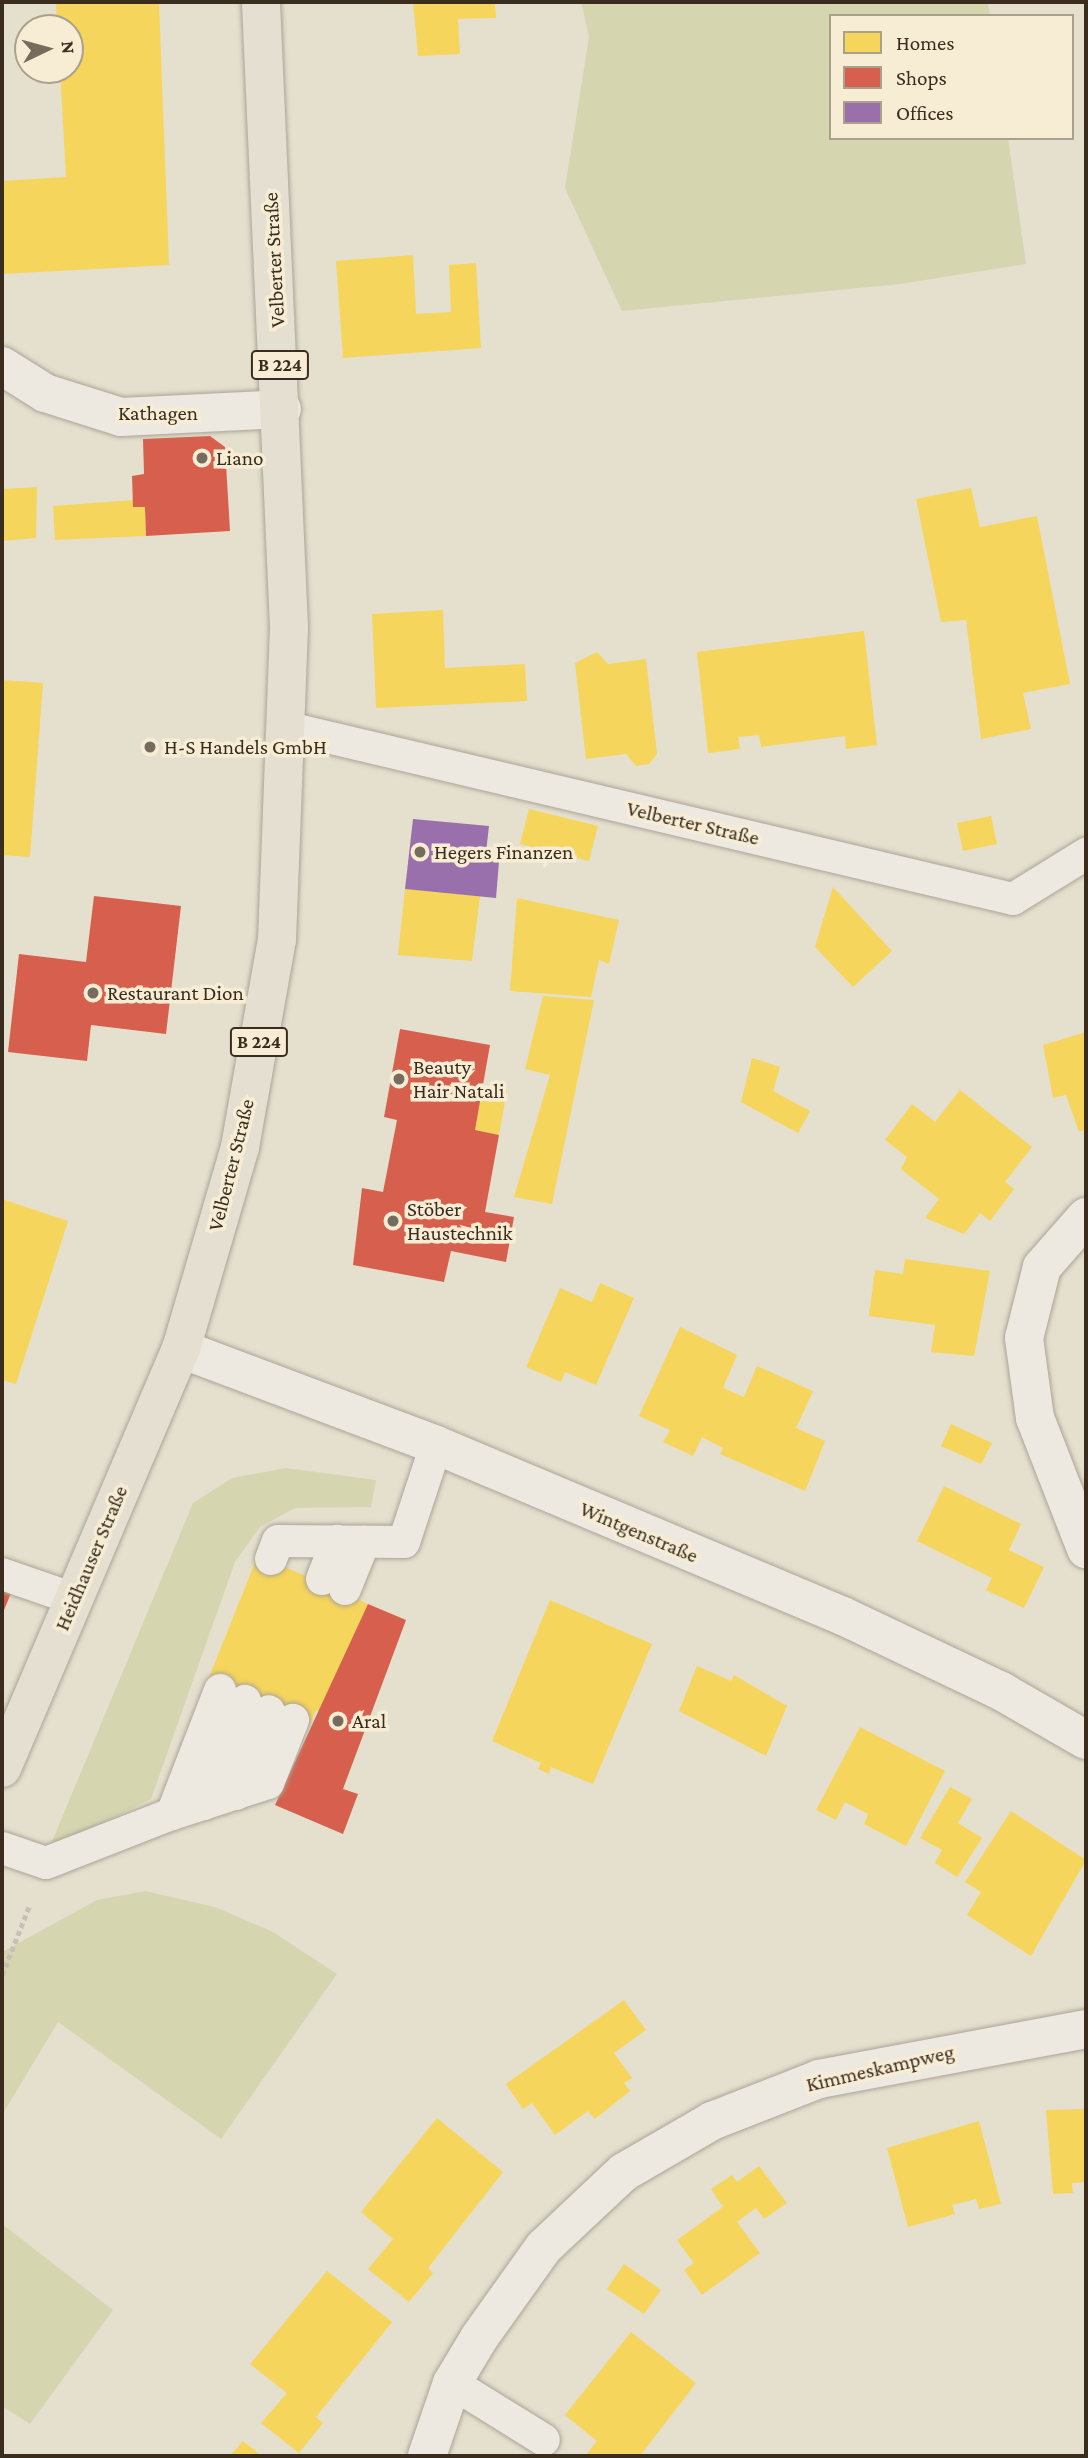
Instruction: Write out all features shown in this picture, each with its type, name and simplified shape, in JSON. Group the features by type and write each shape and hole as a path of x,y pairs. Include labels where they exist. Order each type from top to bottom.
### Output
{"main road":[{"name":"Velberter Straße","path":"181,1349 240,1146 277,940 289,728 282,409 261,2"},
{"name":"Heidhauser Straße","path":"2,1768 181,1349"}],"street":[{"name":"Kathagen","path":"2,366 45,393 121,417 282,409"},
{"path":"1086,1217 1042,1266 1024,1338 1035,1418 1086,1549"},
{"name":"Wintgenstraße","path":"181,1349 436,1445 843,1616 1001,1691 1086,1740"},
{"name":"Kimmeskampweg","path":"427,2456 452,2383 544,2248 624,2172 712,2121 819,2079 1086,2029"}],"lane":[{"name":"Velberter Straße","path":"289,728 1013,899 1086,854"},
{"path":"321,1560 404,1542 436,1445"},
{"path":"2,1574 74,1599"},
{"path":"2,1848 46,1863 172,1814 268,1783 257,1706"},
{"path":"204,1804 257,1706"},
{"path":"172,1814 257,1706"},
{"path":"452,2383 486,2399 544,2440"}],"path":[{"path":"2,1975 46,1863"}],"green space":[{"path":"581,2 988,2 990,14 829,14 829,140 1008,140 1026,264 900,284 622,311 565,188 589,37"},
{"path":"286,1468 376,1480 371,1507 295,1508 260,1527 235,1562 151,1799 49,1849 193,1503 232,1478"},
{"path":"145,1891 215,1907 273,1932 337,1974 221,2139 58,2022 2,2115 2,1952 97,1900"},
{"path":"2,2224 113,2310 30,2424 2,2406"}],"building: Homes":[{"path":"56,2 159,2 169,265 2,274 2,181 66,177 61,84 84,84 84,14 56,14"},
{"path":"413,2 495,2 496,18 458,19 460,54 418,56"},
{"path":"413,255 416,314 451,312 449,265 476,263 481,348 343,358 336,261"},
{"path":"37,487 36,538 2,541 2,489"},
{"path":"971,488 980,527 1037,516 1070,684 1023,693 1031,729 981,739 966,620 941,622 916,499"},
{"path":"134,500 133,507 145,507 146,536 55,540 53,506"},
{"path":"443,610 445,668 525,664 527,701 376,708 372,614"},
{"path":"864,631 877,745 846,749 845,736 761,747 759,735 738,737 740,749 708,753 697,652"},
{"path":"597,652 608,664 646,659 657,754 649,764 636,766 626,754 586,759 575,663"},
{"path":"2,680 43,683 30,857 2,855"},
{"path":"529,809 598,826 589,861 520,844"},
{"path":"991,816 997,844 963,851 957,823"},
{"path":"833,887 892,951 853,987 815,947"},
{"path":"405,889 480,896 472,961 398,955"},
{"path":"517,898 619,920 609,964 599,960 591,997 510,991"},
{"path":"543,996 594,1000 552,1204 514,1197 550,1075 525,1069"},
{"path":"1086,1032 1086,1129 1079,1132 1066,1095 1053,1098 1043,1045"},
{"path":"752,1058 780,1067 773,1091 810,1111 798,1133 741,1102"},
{"path":"483,1086 507,1090 499,1135 475,1130"},
{"path":"960,1090 1032,1147 1005,1182 1014,1189 990,1221 980,1213 964,1234 925,1218 939,1199 901,1169 907,1157 885,1140 912,1104 935,1122"},
{"path":"2,1199 68,1221 16,1384 2,1380"},
{"path":"905,1259 990,1271 974,1356 931,1352 935,1325 869,1316 875,1270 903,1274"},
{"path":"600,1283 634,1298 596,1385 565,1372 561,1382 526,1367 560,1288 592,1302"},
{"path":"680,1327 737,1355 723,1388 744,1397 757,1366 813,1391 796,1428 825,1441 805,1491 720,1454 723,1448 702,1437 693,1456 663,1442 670,1430 639,1416"},
{"path":"951,1424 992,1443 981,1464 941,1446"},
{"path":"944,1486 1021,1524 1009,1550 1044,1567 1024,1608 986,1590 992,1578 917,1541"},
{"path":"258,1555 368,1604 321,1712 316,1710 310,1724 208,1680"},
{"path":"550,1600 652,1644 593,1784 551,1767 549,1774 538,1769 541,1763 492,1741"},
{"path":"697,1666 731,1681 734,1675 787,1706 766,1756 679,1711"},
{"path":"860,1727 945,1771 906,1846 864,1824 868,1814 845,1802 836,1820 816,1810"},
{"path":"950,1787 972,1799 958,1823 982,1838 957,1877 935,1863 942,1850 920,1838"},
{"path":"1011,1811 1086,1860 1031,1956 967,1915 981,1892 965,1882"},
{"path":"624,2000 646,2030 614,2053 632,2078 624,2083 630,2091 595,2119 588,2111 555,2135 532,2103 523,2109 506,2084"},
{"path":"1086,2109 1086,2182 1072,2183 1073,2193 1053,2194 1046,2110"},
{"path":"437,2118 503,2172 428,2268 433,2273 409,2302 368,2269 393,2239 361,2212"},
{"path":"979,2121 1001,2204 979,2209 976,2199 952,2205 955,2214 908,2227 887,2148"},
{"path":"759,2166 787,2203 764,2219 756,2208 737,2222 760,2253 702,2295 684,2270 694,2263 677,2240 723,2207 711,2189 732,2175 737,2182"},
{"path":"624,2264 661,2290 644,2314 607,2289"},
{"path":"327,2271 392,2322 316,2417 323,2423 299,2453 261,2423 287,2393 250,2364"},
{"path":"631,2332 696,2383 640,2456 585,2456 597,2441 565,2415"},
{"path":"243,2441 262,2456 230,2456"}],"building: Shops":[{"path":"210,436 225,447 230,531 146,536 145,507 133,507 132,476 144,474 143,439"},
{"name":"Restaurant Dion","path":"94,896 181,906 166,1034 91,1025 87,1061 8,1052 19,954 86,962"},
{"path":"400,1029 490,1045 475,1130 499,1135 485,1212 514,1217 506,1262 451,1251 444,1282 353,1265 362,1188 383,1192 397,1120 384,1117"},
{"path":"2,1589 11,1593 2,1615"},
{"name":"Aral","path":"368,1604 406,1620 343,1789 358,1794 343,1834 275,1805"}],"building: Offices":[{"path":"413,819 489,826 485,861 499,862 496,898 405,889"}],"place":[{"name":"Liano","path":"202,458"},
{"name":"H-S Handels GmbH","path":"150,747"},
{"name":"Hegers Finanzen","path":"420,852"},
{"name":"Restaurant Dion","path":"93,993"},
{"name":"Beauty Hair Natali","path":"399,1079"},
{"name":"Stöber Haustechnik","path":"393,1221"},
{"name":"Aral","path":"338,1721"}]}
